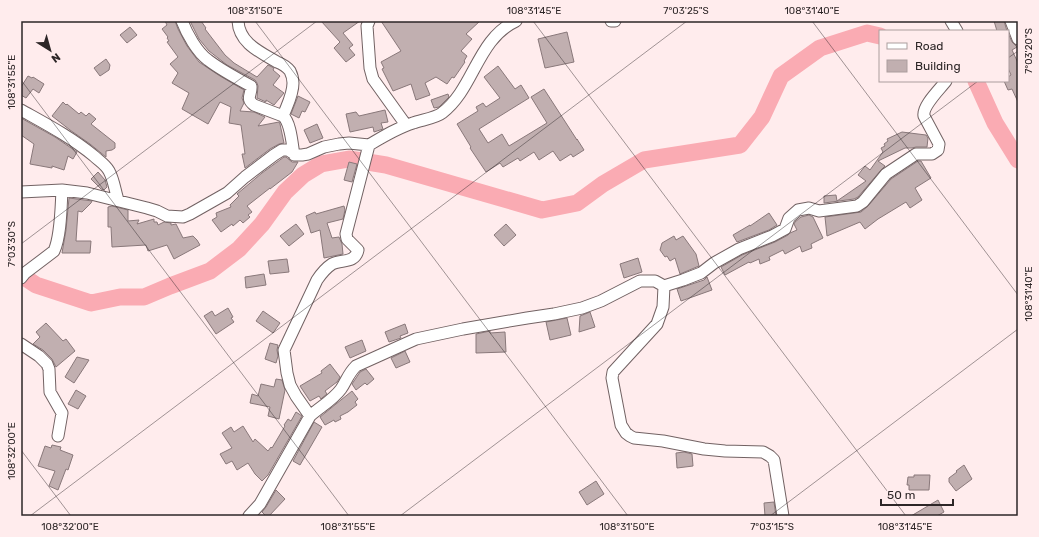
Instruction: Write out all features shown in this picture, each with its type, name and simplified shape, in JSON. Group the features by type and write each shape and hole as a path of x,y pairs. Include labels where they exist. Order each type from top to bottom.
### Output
{"street":[{"path":"182,21 195,44 207,59 251,86 249,97 251,103 285,118 288,124 294,155"},
{"path":"238,21 240,33 246,42 284,66 292,75 292,94 282,116"},
{"path":"368,21 367,26 370,68 373,79 406,125"},
{"path":"310,416 290,385 284,350 317,280 322,273 333,264 351,260 358,253 358,250 347,238 346,234 369,148 386,135 406,125 441,114 456,100 490,42 507,25 516,21"},
{"path":"951,21 956,30"},
{"path":"1011,21 1018,39"},
{"path":"249,516 260,504 310,416 335,396 341,389 350,371 356,366 416,339 463,329 582,308 601,301 640,281 655,281 664,286 683,280 701,273 714,263 739,249 772,236 785,229 789,218 798,210 809,208 819,211 857,206 863,202 886,174 916,154 932,154 936,152 939,144 923,113 945,82"},
{"path":"21,110 63,133 104,164 111,176 118,200"},
{"path":"21,192 62,190 87,193 147,208 167,216 183,217 227,193 245,177 282,150 288,150 294,155 302,155 324,147 348,143 369,148"},
{"path":"22,276 54,251 58,238 62,190"},
{"path":"664,286 663,307 657,324 613,372 612,378 621,425 626,433 634,438 664,441 704,449 763,452 774,460 783,516"},
{"path":"21,344 39,356 50,369 50,392 62,413 58,436"}],"building":[{"path":"165,21 175,21 187,46 199,62 244,90 242,98 244,103 240,111 254,112 265,117 258,126 279,122 284,143 270,149 245,168 242,154 245,154 241,125 229,123 231,107 220,102 208,124 182,109 189,93 172,83 178,73 170,64 178,57 167,42 169,41 167,38 168,37 162,29 167,25"},
{"path":"190,21 201,21 206,28 205,29 225,55 234,63 257,77 268,65 274,68 273,70 280,76 273,85 284,93 274,105 266,100 266,102 257,98 258,86 255,80 227,65 209,51 199,39"},
{"path":"321,21 360,21 343,33 353,45 349,48 355,55 346,62 334,48 340,42"},
{"path":"381,21 480,21 466,34 472,39 461,51 467,56 464,61 465,62 454,78 452,77 447,84 436,77 425,83 430,95 416,100 411,84 393,91 382,69 384,68 381,62 401,51"},
{"path":"994,21 1004,21 1007,30 997,30"},
{"path":"130,27 137,35 127,43 120,35"},
{"path":"567,32 574,62 545,68 538,39"},
{"path":"1009,35 1012,42 1017,47 1012,50 1018,63 1018,102 1012,89 1008,90 1004,82 1009,82 1009,76 1011,75 1009,70"},
{"path":"106,59 110,65 109,70 100,76 94,68"},
{"path":"498,66 515,89 521,85 529,98 479,129 488,143 502,134 509,146 547,123 531,97 544,89 584,150 573,157 571,154 560,161 553,151 539,160 534,152 520,161 518,158 503,167 500,163 486,172 470,148 471,147 457,124 478,111 476,107 483,103 486,107 500,98 484,77"},
{"path":"28,76 33,77 44,84 39,93 33,89 26,98 21,95 21,87"},
{"path":"448,94 449,97 439,107 434,108 431,100"},
{"path":"298,96 310,102 305,112 302,111 299,118 291,114"},
{"path":"63,102 79,114 81,112 86,116 89,113 96,119 91,124 115,143 115,148 106,151 106,157 52,116"},
{"path":"385,110 388,122 381,123 383,129 374,132 373,127 350,132 346,114 356,112 359,116"},
{"path":"21,118 55,137 77,152 73,159 68,156 64,170 52,166 52,168 30,164 34,144 21,135"},
{"path":"317,124 323,138 310,143 304,130"},
{"path":"902,132 926,135 928,138 927,147 905,148 878,161 885,166 858,197 854,199 824,203 824,196 836,195 837,201 866,181 858,175 865,166 870,170 883,152 881,148 885,146 884,144 888,141 887,139"},
{"path":"284,157 292,162 298,162 292,172 247,206 252,212 248,215 250,217 243,223 240,220 233,226 232,224 221,232 212,220 217,217 216,213 231,207 230,205 239,196 237,194"},
{"path":"918,161 921,161 931,178 915,188 922,200 910,208 906,202 878,219 865,229 860,222 827,236 825,217 861,212 891,179"},
{"path":"349,162 357,164 352,182 344,180"},
{"path":"98,172 105,180 107,187 104,190 91,179"},
{"path":"69,198 92,201 82,212 78,211 76,241 91,241 90,253 62,253"},
{"path":"112,206 128,210 128,221 139,220 137,224 154,219 154,222 157,222 158,225 164,222 171,223 171,225 176,224 183,238 193,236 200,245 174,259 167,245 148,251 146,245 112,247 111,227 108,227 108,207"},
{"path":"344,206 345,210 343,219 327,223 332,238 339,237 342,244 343,254 324,258 320,230 311,233 306,216 315,212 316,214"},
{"path":"769,213 777,225 769,230 737,242 733,235"},
{"path":"809,215 813,217 823,238 811,244 812,248 802,252 800,246 785,254 783,250 769,257 770,260 760,264 759,259 750,263 749,262 725,275 721,267 742,255 775,242 797,230 794,224 795,222 801,217"},
{"path":"296,224 304,234 289,246 280,236"},
{"path":"506,224 516,235 504,246 494,235"},
{"path":"674,236 676,240 683,236 696,254 699,266 680,274 675,258 670,261 667,256 665,257 660,250 662,243"},
{"path":"638,258 642,272 624,278 620,264"},
{"path":"287,259 289,272 270,274 268,261"},
{"path":"264,274 266,285 246,288 245,277"},
{"path":"707,277 712,290 681,301 677,289 704,280"},
{"path":"228,308 234,322 216,334 204,316 212,311 215,316"},
{"path":"263,311 280,323 273,333 256,321"},
{"path":"590,312 595,327 579,332 580,316"},
{"path":"567,318 571,335 550,340 546,322"},
{"path":"46,323 63,341 66,339 75,351 56,367 52,359 43,350 33,344 40,337 36,332"},
{"path":"405,324 408,333 400,336 401,338 389,342 385,332"},
{"path":"490,331 490,333 505,332 506,352 476,353 476,334"},
{"path":"362,340 366,351 350,358 345,347"},
{"path":"270,343 278,345 278,356 276,363 265,359"},
{"path":"405,351 410,362 396,368 391,358"},
{"path":"77,357 89,360 74,383 65,377"},
{"path":"330,364 340,377 339,379 325,391 327,394 321,399 319,396 310,401 300,386 322,373 321,371"},
{"path":"366,369 374,379 367,385 365,383 356,390 352,384 360,372"},
{"path":"276,379 282,380 285,390 279,419 268,416 270,407 250,403 252,394 258,396 261,384 274,387"},
{"path":"76,390 86,396 78,409 68,404"},
{"path":"352,391 358,399 355,402 357,405 340,416 341,419 335,422 334,420 325,425 320,417"},
{"path":"296,412 302,416 268,475 262,481 255,474 248,463 237,470 232,461 226,464 220,454 232,448 222,433 231,427 234,432 243,426 253,442 255,439 268,451 271,447 272,448 288,419 291,421"},
{"path":"314,422 322,427 300,465 293,461"},
{"path":"52,445 61,447 60,450 73,455 68,470 66,469 58,490 49,486 55,471 38,466 45,446 51,448"},
{"path":"684,452 692,454 693,466 677,468 676,453"},
{"path":"964,465 972,479 956,491 949,482 949,478"},
{"path":"914,475 930,475 929,490 909,490 909,485 907,485 908,477 914,477"},
{"path":"596,481 604,494 587,505 579,492"},
{"path":"276,490 285,499 269,516 266,516 262,512"},
{"path":"938,500 944,512 937,516 911,516"},
{"path":"774,502 776,516 765,516 764,503"}],"waterway":[{"path":"21,275 36,285 91,303 120,297 144,297 210,271 239,249 262,224 285,192 303,175 321,164 349,159 386,165 542,210 577,203 603,184 644,160 740,145 762,117 781,76 820,48 867,33 879,36"},
{"path":"976,82 995,123 1018,160"}]}
